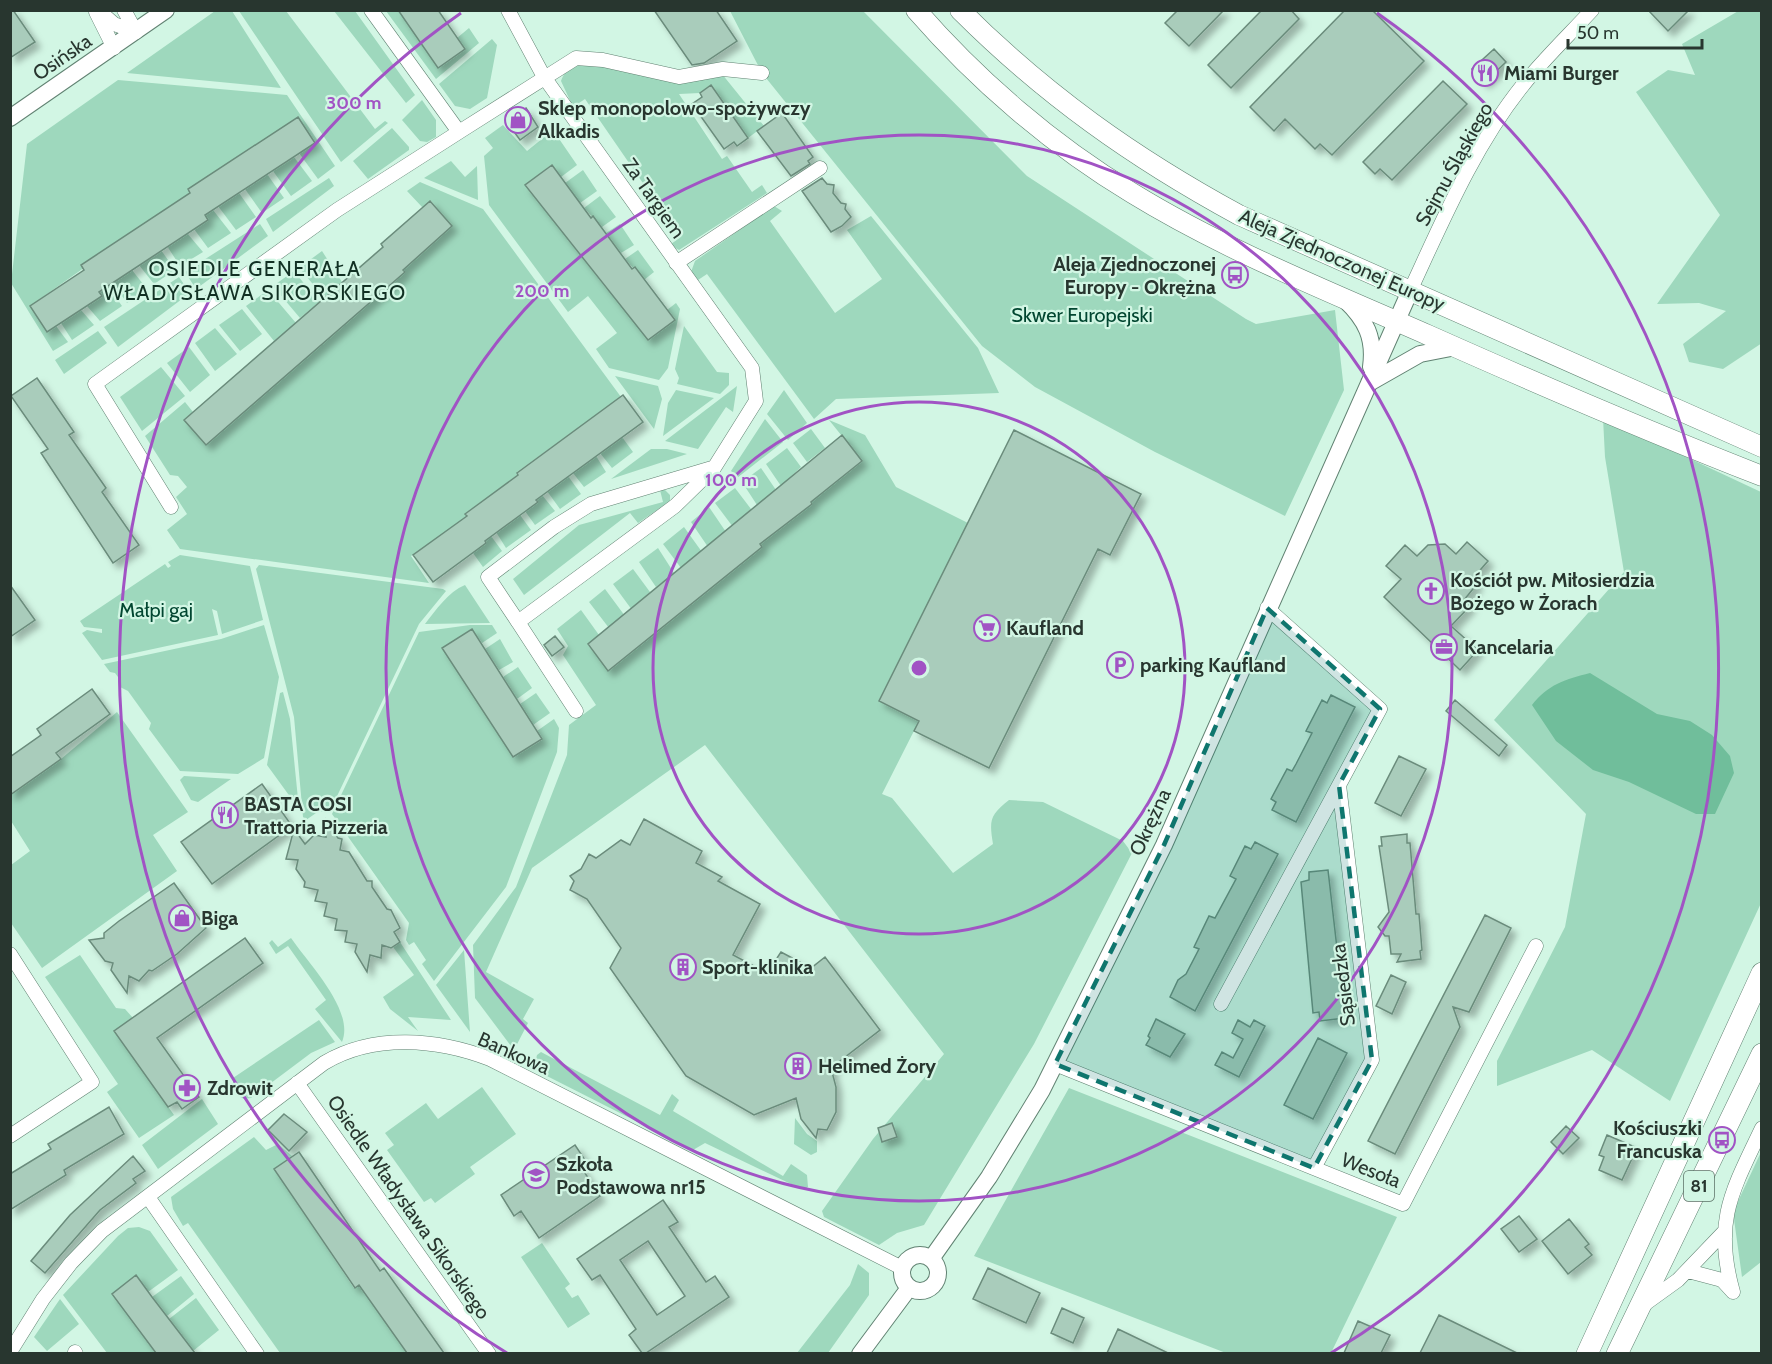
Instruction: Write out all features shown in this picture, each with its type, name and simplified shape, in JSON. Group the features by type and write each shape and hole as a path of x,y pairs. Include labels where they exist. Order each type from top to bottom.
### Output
{"main road":[{"name":"Aleja Zjednoczonej Europy","path":"915,10 1009,102 1093,168 1201,232 1596,409 1761,476"},
{"name":"Aleja Zjednoczonej Europy","path":"960,10 1018,67 1059,100 1148,163 1239,215 1761,447"},
{"name":"81","path":"1587,1353 1761,973"},
{"name":"81","path":"1617,1353 1761,1054"}],"street":[{"path":"96,10 114,24 136,32"},
{"path":"96,10 114,48"},
{"path":"124,10 136,32"},
{"name":"Osińska","path":"10,118 166,10"},
{"path":"371,10 459,132"},
{"name":"Za Targiem","path":"508,10 544,77 676,263 820,168"},
{"name":"Sejmu Śląskiego","path":"1410,291 1449,207 1486,137 1523,85 1592,10"},
{"path":"171,507 95,384 337,210 576,58 603,60 679,77 723,69 762,73"},
{"path":"518,622 675,506 714,468 756,401 752,368 676,263"},
{"name":"Okrężna","path":"932,1259 989,1177 1042,1090 1164,845 1410,291"},
{"name":"Okrężna","path":"1339,295 1358,312 1371,333 1373,351 1369,383"},
{"path":"1369,383 1420,354 1456,347"},
{"path":"576,711 488,577 554,527 591,504 714,468"},
{"path":"1221,1004 1380,709 1268,608"},
{"name":"Sąsiedzka","path":"1314,1168 1372,1060 1339,785"},
{"name":"Wesoła","path":"1055,1064 1403,1204 1536,946"},
{"path":"10,954 92,1082 10,1136"},
{"name":"Bankowa","path":"10,1352 43,1299 71,1263 111,1224 297,1083 337,1056 373,1044 424,1043 470,1053 518,1073 902,1268"},
{"name":"Osiedle Władysława Sikorskiego","path":"297,1083 489,1353"},
{"path":"1688,1271 1722,1280 1733,1292 1725,1263 1723,1233 1730,1196 1761,1128"},
{"path":"148,1197 257,1353"},
{"path":"1638,1309 1688,1271 1723,1233"},
{"path":"920,1255 932,1259 938,1276 934,1284 927,1290 918,1292 909,1288 902,1279 902,1268 909,1258 920,1255"},
{"path":"860,1353 909,1288"}],"highlighted area":[{"path":"1267,608 1380,709 1339,785 1372,1060 1314,1168 1055,1064 1164,845"}],"green space":[{"path":"1740,10 1761,11 1762,343 1723,369 1689,362 1683,344 1726,311 1699,303 1657,304 1720,215 1636,92 1668,70 1695,75 1682,44"},
{"path":"215,11 232,11 281,88 127,73"},
{"path":"239,11 286,11 375,129 385,121 388,123 341,162"},
{"path":"334,11 355,11 415,95 406,103"},
{"path":"386,11 401,11 438,68 465,49 457,38 469,28 479,43 436,79"},
{"name":"Skwer Europejski","path":"730,11 863,11 1027,176 1246,319 1256,324 1335,310 1344,390 1285,516 1155,452 1035,387 982,346 762,73"},
{"path":"492,39 497,45 487,98 470,109 455,106 439,84"},
{"path":"589,62 678,81 722,74 764,126 748,138 711,85 700,93 679,94 722,159 727,156 752,192 762,185 767,193 679,250 670,245 680,237 585,99 573,107 561,81 571,67"},
{"path":"118,80 287,95 335,166 318,179 299,153 315,143 188,189 190,193 30,306 47,331 56,326 68,342 53,351 11,283 27,144"},
{"path":"422,100 436,120 436,137 427,142 420,141 402,120"},
{"path":"503,125 527,151 553,130 577,165 561,177 551,165 525,185 606,288 667,310 676,303 680,309 668,368 659,380 609,368 596,349 617,333 588,296 568,312 489,205 484,156 493,148 485,138"},
{"path":"392,128 409,147 409,150 368,179 353,161"},
{"path":"294,157 312,181 291,196 273,171"},
{"path":"451,161 465,177 477,166 478,200 424,178"},
{"path":"583,170 597,191 580,203 565,183"},
{"path":"267,174 284,198 262,213 245,189"},
{"path":"329,178 334,186 273,232 266,219"},
{"path":"420,182 483,209 621,397 517,472 518,475 466,513 468,517 411,556 429,583 180,549 167,530 187,514 176,497 187,487 178,476 170,475 145,436 185,402 193,412 184,420 404,272 403,270 452,226 431,201 423,208 407,191"},
{"path":"239,193 256,217 236,230 218,206"},
{"path":"600,196 616,217 602,227 584,208"},
{"path":"774,206 782,211 770,221 835,313 882,279 847,230 871,216 978,348 999,393 836,399 814,419 707,274 698,280 691,272 695,261"},
{"path":"213,210 231,233 208,248 194,229 208,220 205,215"},
{"path":"260,224 268,236 196,289 185,272"},
{"path":"620,224 634,245 621,253 606,233"},
{"path":"187,233 203,252 180,266 167,246"},
{"path":"161,250 175,270 154,284 139,265"},
{"path":"638,250 654,272 644,280 625,259"},
{"path":"322,251 342,282 324,297 299,268"},
{"path":"132,270 147,289 127,303 113,283"},
{"path":"294,271 319,302 300,318 273,286"},
{"path":"179,277 190,293 118,347 104,327"},
{"path":"108,286 122,306 100,321 87,306 101,296 99,292"},
{"path":"268,290 296,323 274,341 246,306"},
{"path":"242,309 262,334 240,351 219,325"},
{"path":"81,310 94,325 72,340 61,323"},
{"path":"684,326 717,372 729,373 729,385 720,394 677,384 679,378 675,369"},
{"path":"215,328 237,354 215,371 195,343"},
{"path":"98,331 107,343 64,374 55,360"},
{"path":"189,347 210,375 190,392 167,363"},
{"path":"161,367 185,396 142,431 120,397"},
{"path":"615,376 658,386 662,399 654,429"},
{"path":"737,386 733,412 726,407 698,449 665,441"},
{"path":"676,390 714,398 663,436 668,403"},
{"path":"784,390 807,423 788,440 767,414"},
{"path":"1603,418 1761,492 1761,903 1670,1101 1592,1050 1497,1086 1497,1061 1565,927 1586,814 1494,720 1624,572 1605,457"},
{"path":"765,419 783,442 737,478 731,471"},
{"path":"829,420 865,435 896,487 968,523 879,701 919,721 882,794 892,798 953,873 993,844 992,819 1009,800 1043,802 1123,841 1132,853 1034,1044 924,1225 897,1233 879,1245 824,1217 822,1211 873,1139 944,1054 705,745 532,868 486,972 534,999 523,1019 528,1023 514,1050 475,998 473,945 516,887 567,755 569,725 596,705 563,655 568,646 557,629 581,610 599,635 588,645 609,670 762,547 760,544 862,461"},
{"path":"811,429 825,448 807,462 793,443"},
{"path":"622,437 633,452 612,468 600,453"},
{"path":"787,448 801,467 781,486 766,464"},
{"path":"651,449 667,449 687,454 611,479"},
{"path":"596,456 606,472 584,487 573,473"},
{"path":"761,468 776,490 757,505 742,482"},
{"path":"568,476 581,494 560,509 547,491"},
{"path":"735,488 751,509 733,527 715,503"},
{"path":"664,489 670,495 670,501 638,523 630,513 524,595 513,579 579,525 663,502 660,490"},
{"path":"542,495 555,511 535,525 525,511"},
{"path":"709,507 726,532 708,547 691,522"},
{"path":"520,515 531,530 506,548 496,532"},
{"path":"684,527 702,552 681,568 663,544"},
{"path":"491,536 502,551 483,567 473,553"},
{"path":"658,548 674,573 656,587 639,562"},
{"name":"Małpi gaj","path":"180,555 250,566 263,620 222,634 217,611 212,609 218,635 102,660 82,633 87,630 102,633 102,629 84,627 80,621 165,564 168,568 171,566 168,562"},
{"path":"259,565 446,591 419,624 329,813 319,811 306,820 303,817 294,717 256,569"},
{"path":"633,569 650,592 632,610 613,584"},
{"path":"465,585 490,623 425,624 448,597"},
{"path":"605,589 625,616 609,628 589,602"},
{"path":"264,625 279,677 264,758 238,774 180,771 149,729 151,723 128,691 120,687 121,681 115,673 110,672 104,664 221,639"},
{"path":"470,625 492,625 497,633 482,643 472,629 443,649 513,757 542,740 537,731 554,719 559,728 557,752 506,887 434,981 422,964 426,960 414,942 409,945 406,940 409,923 332,814 419,632"},
{"path":"500,639 513,662 499,670 485,649"},
{"path":"518,667 532,688 517,699 503,677"},
{"path":"283,692 290,719 299,809 267,765 280,693"},
{"path":"536,693 550,713 533,725 520,704"},
{"path":"117,712 188,812 153,835 177,871 42,968 11,923 11,865 30,851 11,821 10,795 61,759"},
{"path":"184,776 231,779 198,802 191,800 180,780"},
{"path":"291,938 336,1002 342,1016 344,1030 342,1042 315,1009 326,1000 288,946 276,954 269,943 272,940 278,947"},
{"path":"400,942 451,1020 408,1017 418,1031 390,1009 383,997 414,975 393,947"},
{"path":"464,950 470,1032 436,985"},
{"path":"80,955 116,1008 125,1009 133,1018 114,1031 174,1115 139,1138 107,1092 118,1084 45,977"},
{"path":"319,1020 335,1042 311,1053 251,1098 244,1099 233,1093 233,1078"},
{"path":"541,1052 660,1115 672,1094 679,1100 673,1111 783,1176 791,1164 807,1175 808,1187 805,1189 791,1184 705,1143 693,1150 539,1072 535,1063 537,1055"},
{"path":"482,1087 516,1134 470,1167 475,1174 435,1203 431,1198 424,1202 387,1150 394,1145 385,1133 426,1103 438,1119"},
{"path":"1069,1088 1397,1217 1331,1353 1226,1353 974,1256"},
{"path":"202,1099 218,1124 158,1169 142,1145"},
{"path":"795,1118 807,1134 817,1141 817,1152 811,1155 794,1144"},
{"path":"254,1137 266,1150 278,1144 292,1156 274,1169 354,1288 359,1285 407,1353 280,1353 188,1223 183,1226 173,1209 171,1197"},
{"path":"1761,1152 1761,1262 1742,1277 1733,1212"},
{"path":"139,1227 150,1231 178,1270 148,1292 136,1276 112,1294 156,1353 107,1353 63,1295 118,1236 128,1228"},
{"path":"542,1243 570,1284 565,1288 572,1298 578,1295 590,1314 568,1328 521,1257"},
{"path":"858,1264 869,1273 869,1295 828,1353 797,1353 850,1285"},
{"path":"181,1276 194,1294 167,1316 152,1297"},
{"path":"196,1298 219,1330 193,1351 169,1319"},
{"path":"60,1299 79,1324 47,1351 34,1337"}],"shaded area":[{"path":"1590,673 1657,714 1690,721 1712,735 1730,756 1734,773 1715,814 1696,814 1629,782 1593,770 1556,741 1532,705 1544,692 1558,684"}],"building":[{"path":"10,10 13,10 35,42 10,58"},
{"path":"398,10 438,10 465,49 438,68"},
{"path":"654,10 716,10 737,41 704,63 692,65"},
{"path":"1178,10 1224,10 1189,46 1165,23"},
{"path":"1262,10 1291,10 1299,19 1231,88 1208,65"},
{"path":"1345,10 1372,10 1424,61 1332,155 1320,144 1315,149 1285,119 1274,131 1250,107"},
{"path":"1648,10 1689,10 1668,31"},
{"name":"Miami Burger","path":"1494,49 1506,62 1484,83 1472,69"},
{"path":"1443,81 1467,104 1392,180 1380,169 1375,174 1363,162"},
{"path":"711,85 748,138 737,146 734,142 724,149 692,104 702,97 700,93"},
{"path":"526,108 538,127 520,140 507,122"},
{"path":"782,113 813,157 808,161 810,164 791,176 757,131"},
{"path":"298,117 315,143 205,215 208,220 99,292 102,296 47,332 30,306 84,270 81,265 190,193 188,189"},
{"path":"552,165 591,218 593,216 632,269 635,267 675,320 648,340 525,185"},
{"path":"822,178 827,184 834,185 833,193 841,203 846,204 845,209 851,217 831,232 802,191"},
{"path":"430,201 452,226 403,270 405,272 206,445 184,420 383,247 381,244"},
{"path":"37,378 74,432 69,435 106,488 102,492 139,545 113,563 41,453 48,449 11,396"},
{"path":"623,395 643,422 536,500 538,502 433,582 413,555 467,516 465,514 518,475 517,473"},
{"name":"Kaufland","path":"1014,430 1141,494 1110,555 1098,549 989,768 914,731 919,721 879,701"},
{"path":"842,435 862,461 760,544 762,547 608,671 588,644"},
{"name":"Kościół pw. Miłosierdzia Bożego w Żorach","path":"1467,542 1488,561 1475,576 1473,580 1477,584 1464,600 1470,606 1451,626 1478,650 1460,670 1384,597 1401,579 1386,566 1405,545 1417,556 1428,545 1445,544 1456,554"},
{"path":"10,585 35,620 10,637"},
{"path":"472,629 542,739 513,757 442,648"},
{"path":"555,636 564,647 552,656 544,645"},
{"path":"92,689 110,714 56,753 61,759 10,795 10,757 41,735 37,729"},
{"path":"1331,695 1355,707 1296,822 1272,810 1276,802 1271,799 1287,769 1292,771 1312,733 1306,731 1322,700 1327,703"},
{"path":"1455,700 1507,745 1499,756 1446,711"},
{"path":"1399,756 1426,769 1401,816 1375,803"},
{"path":"262,784 292,826 212,884 181,842"},
{"name":"Sport-klinika","path":"644,819 702,851 696,863 722,877 718,881 760,904 733,955 767,973 781,952 811,968 825,957 880,1030 831,1068 836,1087 836,1112 827,1130 818,1129 816,1138 801,1119 796,1098 754,1115 686,1076 610,968 621,948 587,899 570,890 574,881 570,876 581,869 589,854 596,858 621,840 630,845"},
{"path":"326,820 338,838 342,839 340,850 349,852 367,881 372,881 372,887 387,909 391,910 400,928 394,932 400,942 391,948 382,945 381,958 370,955 367,972 355,952 357,944 345,942 347,931 335,930 337,919 324,916 327,903 315,901 318,890 304,887 305,882 296,869 298,860 286,859 294,829 305,844 314,835 326,837"},
{"path":"1407,834 1407,843 1410,843 1416,914 1419,914 1422,950 1420,951 1421,959 1397,962 1401,954 1391,954 1389,936 1385,936 1378,927 1389,912 1379,846 1382,846 1381,837"},
{"path":"1255,842 1278,854 1195,1011 1170,997 1178,980 1186,974 1199,949 1194,947 1209,916 1215,918 1236,879 1230,876 1245,846 1251,849"},
{"path":"1328,870 1345,1018 1320,1021 1319,1012 1313,1013 1301,882 1309,880 1309,872"},
{"path":"174,883 206,928 177,954 152,971 149,970 139,981 129,976 127,993 111,970 113,963 105,961 89,940 104,938 104,933 119,921"},
{"path":"1485,915 1511,928 1469,1012 1453,1007 1460,1027 1395,1154 1368,1141"},
{"path":"245,938 263,963 157,1038 199,1097 182,1109 177,1102 168,1107 114,1031"},
{"path":"1391,975 1406,982 1392,1014 1376,1006"},
{"path":"1156,1019 1185,1034 1170,1057 1146,1045"},
{"path":"1238,1020 1250,1027 1254,1020 1265,1026 1239,1077 1215,1065 1222,1052 1233,1058 1243,1039 1232,1033"},
{"path":"1318,1038 1347,1053 1313,1119 1284,1105"},
{"path":"109,1107 124,1134 64,1170 66,1175 10,1210 10,1174 51,1149 48,1144"},
{"path":"284,1114 307,1132 289,1151 268,1130"},
{"path":"892,1123 897,1137 882,1142 878,1128"},
{"path":"1566,1126 1579,1138 1563,1154 1551,1142"},
{"path":"1607,1135 1637,1148 1622,1180 1599,1170 1604,1157 1599,1155"},
{"path":"575,1145 585,1160 579,1164 600,1196 539,1238 521,1211 514,1216 501,1195"},
{"path":"299,1152 380,1271 384,1268 444,1353 407,1353 359,1285 355,1288 274,1169"},
{"path":"133,1156 145,1171 133,1179 136,1183 100,1210 45,1273 31,1261 70,1215"},
{"path":"663,1200 678,1222 669,1227 706,1282 715,1276 729,1297 646,1353 642,1353 629,1335 636,1329 600,1275 592,1280 577,1259","holes":["648,1241 685,1296 657,1315 620,1260"]},
{"path":"1519,1216 1537,1239 1519,1252 1501,1229"},
{"path":"1569,1219 1589,1244 1585,1247 1592,1255 1568,1274 1542,1241"},
{"path":"988,1268 1040,1293 1026,1323 973,1299"},
{"path":"136,1275 195,1353 156,1353 112,1294"},
{"path":"1062,1308 1084,1318 1073,1343 1051,1333"},
{"path":"1439,1315 1517,1353 1420,1353"},
{"path":"1358,1321 1390,1335 1381,1353 1344,1353"},
{"path":"1118,1329 1168,1353 1107,1353"}],"place":[{"name":"Miami Burger","path":"1485,73"},
{"name":"Sklep monopolowo-spożywczy Alkadis","path":"518,120"},
{"name":"Aleja Zjednoczonej Europy - Okrężna","path":"1235,275"},
{"name":"Kościół pw. Miłosierdzia Bożego w Żorach","path":"1431,591"},
{"name":"Kaufland","path":"987,628"},
{"name":"Kancelaria","path":"1444,647"},
{"name":"parking Kaufland","path":"1120,665"},
{"name":"BASTA COSI Trattoria Pizzeria","path":"225,815"},
{"name":"Biga","path":"182,918"},
{"name":"Sport-klinika","path":"683,967"},
{"name":"Helimed Żory","path":"798,1066"},
{"name":"Zdrowit","path":"187,1088"},
{"name":"Kościuszki Francuska","path":"1722,1140"},
{"name":"Szkoła Podstawowa nr15","path":"536,1175"}],"district":[{"name":"OSIEDLE GENERAŁA WŁADYSŁAWA SIKORSKIEGO","path":"255,281"}]}
